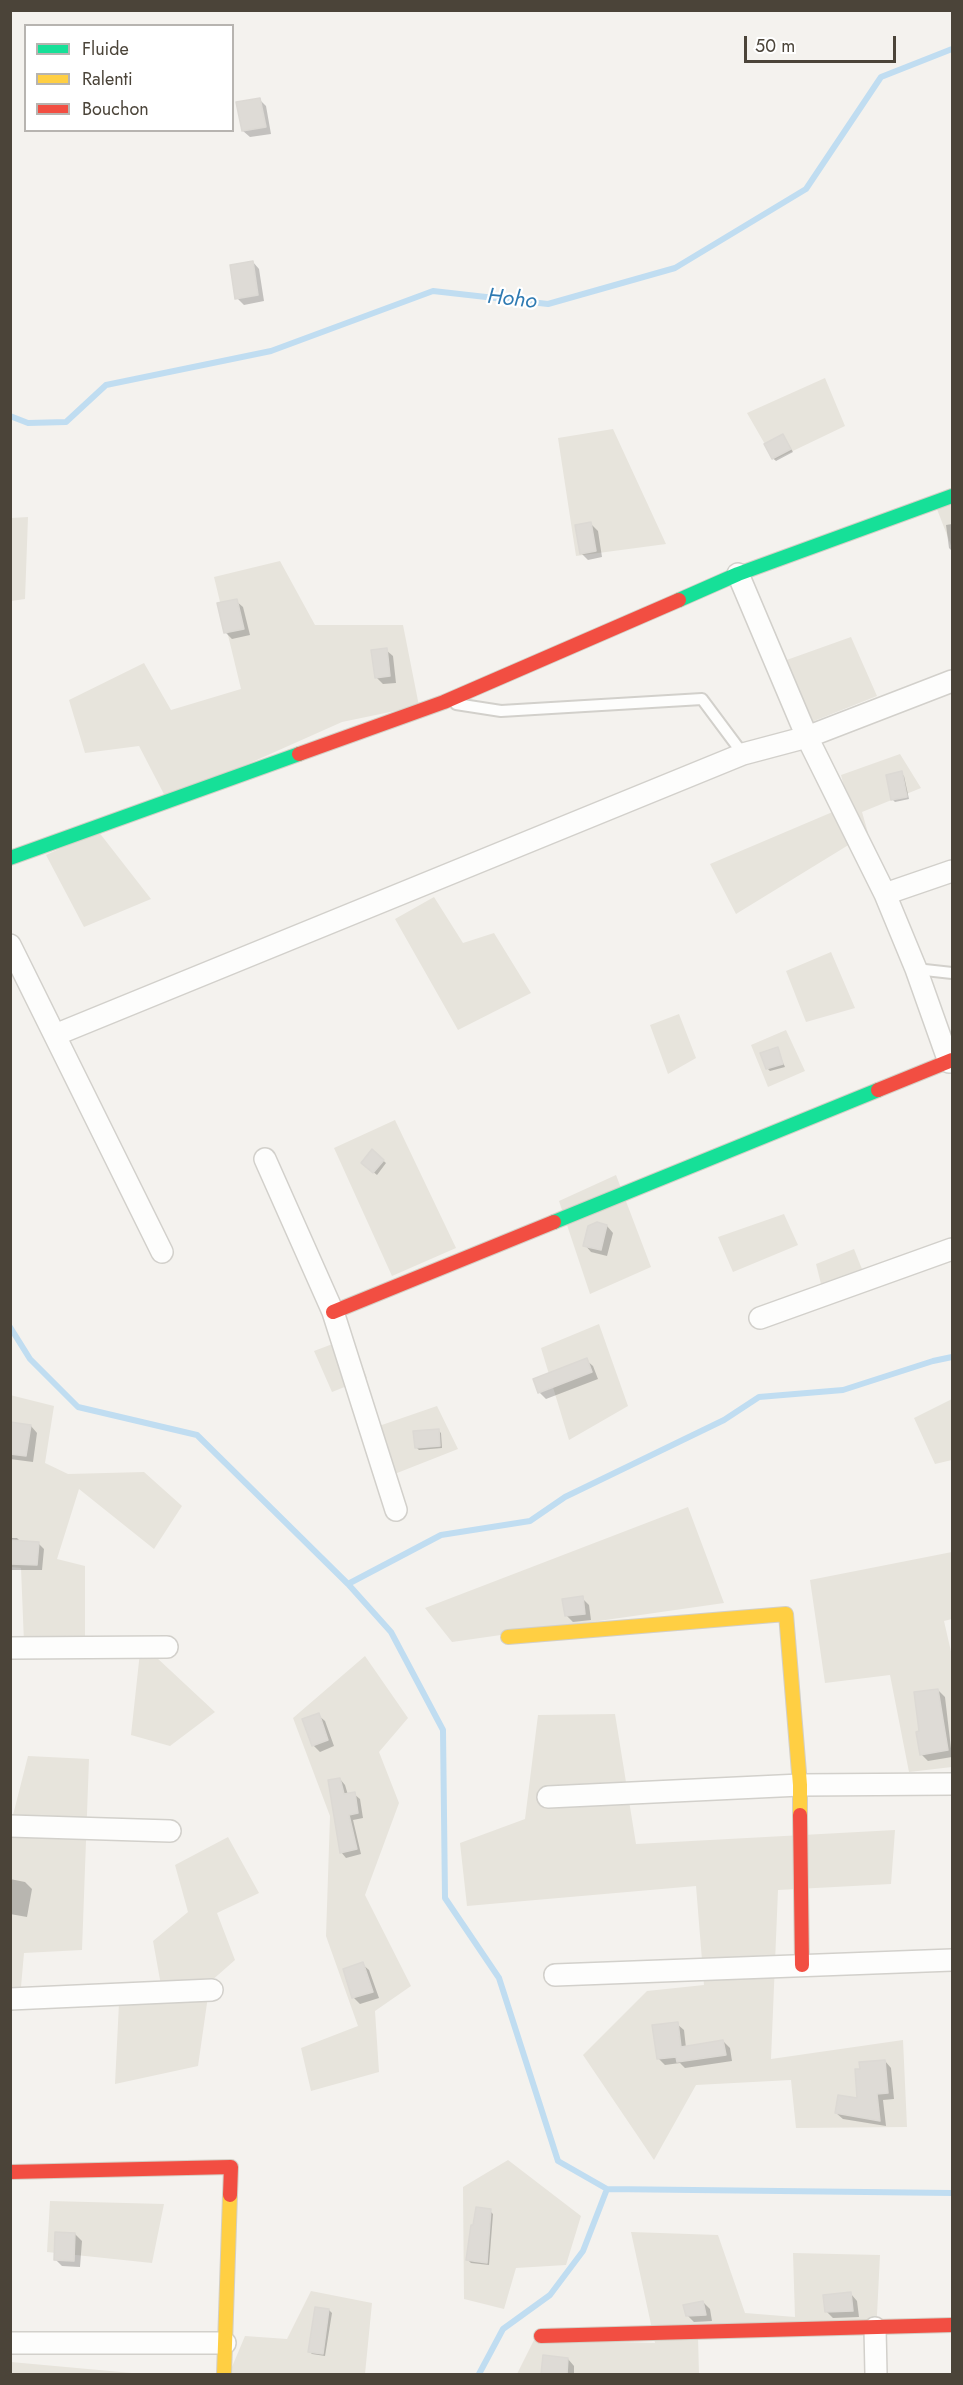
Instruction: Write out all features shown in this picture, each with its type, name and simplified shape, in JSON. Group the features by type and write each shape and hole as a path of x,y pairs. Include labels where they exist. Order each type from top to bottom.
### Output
{"street":[{"path":"10,858 444,702 738,574 952,496"},
{"path":"333,1312 951,1061 885,894 807,737 738,574"},
{"path":"55,1035 743,754 807,737 952,681"},
{"path":"885,894 952,871"},
{"path":"10,945 162,1252"},
{"path":"265,1159 333,1312 396,1509"},
{"path":"760,1318 952,1249"},
{"path":"508,1636 786,1614 800,1785 802,1965"},
{"path":"10,1648 167,1647"},
{"path":"548,1797 800,1785 952,1784"},
{"path":"10,1826 170,1831"},
{"path":"555,1975 952,1960"},
{"path":"10,1999 212,1990"},
{"path":"10,2172 231,2167 224,2374"},
{"path":"541,2336 952,2325"},
{"path":"875,2328 876,2374"},
{"path":"10,2343 225,2343"}],"lane":[{"path":"444,702 501,711 702,699 743,754"},
{"path":"916,969 952,973"}],"shaded area":[{"path":"825,378 845,426 774,460 747,413"},
{"path":"613,429 666,544 576,556 558,438"},
{"path":"952,496 952,548 935,504"},
{"path":"28,517 25,599 11,601 11,518"},
{"path":"280,561 315,625 403,625 419,706 342,722 167,800 139,746 85,753 69,700 144,663 171,710 241,689 214,577"},
{"path":"851,637 877,696 809,723 781,662"},
{"path":"900,754 921,788 862,812 868,833 736,914 710,864 849,805 841,775"},
{"path":"98,831 151,899 84,927 46,855"},
{"path":"434,897 463,943 494,933 531,993 458,1030 395,919"},
{"path":"831,952 855,1008 806,1022 786,971"},
{"path":"679,1014 696,1058 668,1074 650,1025"},
{"path":"786,1030 805,1071 768,1087 751,1045"},
{"path":"395,1120 456,1248 392,1276 334,1148"},
{"path":"616,1175 651,1267 590,1294 559,1201"},
{"path":"784,1214 798,1245 733,1272 718,1237"},
{"path":"854,1249 866,1279 824,1296 816,1264"},
{"path":"599,1324 628,1406 569,1440 541,1348"},
{"path":"351,1337 367,1378 332,1392 314,1351"},
{"path":"10,1395 54,1406 45,1463 68,1474 144,1472 182,1506 154,1549 79,1489 57,1559 85,1566 85,1641 24,1643 21,1568 11,1567"},
{"path":"952,1399 952,1460 935,1464 914,1418"},
{"path":"437,1406 458,1449 392,1475 376,1427"},
{"path":"688,1507 724,1603 452,1642 425,1608"},
{"path":"952,1552 952,1619 944,1621 952,1656 952,1767 909,1772 890,1675 825,1683 810,1580"},
{"path":"141,1643 215,1712 170,1746 131,1735"},
{"path":"365,1656 408,1718 379,1752 399,1803 365,1895 411,1986 375,2011 379,2072 311,2091 301,2048 358,2026 326,1936 330,1816 293,1718"},
{"path":"615,1714 636,1844 895,1830 891,1884 778,1890 771,2059 903,2040 907,2127 796,2128 791,2080 696,2085 654,2160 583,2055 647,1991 704,1985 696,1886 467,1906 460,1843 525,1819 538,1715"},
{"path":"28,1756 89,1759 82,1950 24,1953 20,1998 11,1997 11,1823"},
{"path":"228,1837 259,1893 217,1913 235,1960 210,1982 198,2066 115,2084 119,2003 164,2002 153,1941 188,1912 175,1865"},
{"path":"508,2160 581,2216 566,2265 516,2268 504,2309 464,2299 463,2187"},
{"path":"50,2201 164,2204 152,2263 47,2252"},
{"path":"631,2232 718,2235 745,2313 795,2317 793,2253 880,2255 876,2335 698,2337 699,2374 517,2374 534,2340 655,2343"},
{"path":"311,2291 372,2303 365,2374 229,2374 245,2336 287,2339"},
{"path":"11,2362 143,2374 11,2374"}],"building":[{"path":"260,98 266,127 242,131 236,102"},
{"path":"253,261 258,295 235,299 230,265"},
{"path":"783,434 791,449 772,459 764,444"},
{"path":"591,522 596,551 580,554 575,525"},
{"path":"237,599 244,629 224,633 217,603"},
{"path":"387,648 390,676 375,678 371,650"},
{"path":"902,771 907,797 891,800 886,775"},
{"path":"778,1047 783,1064 766,1069 760,1053"},
{"path":"372,1149 384,1160 373,1173 361,1163"},
{"path":"597,1222 607,1225 601,1250 583,1246 588,1226"},
{"path":"587,1358 592,1372 538,1393 533,1379"},
{"path":"10,1422 31,1425 26,1456 10,1454"},
{"path":"439,1429 440,1446 415,1448 413,1431"},
{"path":"10,1540 39,1542 37,1565 10,1564"},
{"path":"583,1596 585,1614 565,1616 562,1599"},
{"path":"938,1689 948,1750 920,1755 916,1732 919,1731 914,1692"},
{"path":"319,1713 328,1740 312,1746 302,1719"},
{"path":"340,1778 344,1794 355,1792 358,1813 349,1815 357,1849 340,1853 328,1780"},
{"path":"363,1962 373,1992 352,1998 343,1969"},
{"path":"678,2022 681,2047 723,2040 726,2055 677,2062 676,2057 657,2059 652,2025"},
{"path":"885,2060 888,2093 877,2094 880,2121 835,2113 838,2095 857,2098 855,2069 860,2069 859,2062"},
{"path":"476,2207 491,2209 487,2263 466,2260"},
{"path":"55,2232 75,2233 74,2261 54,2260"},
{"path":"851,2292 853,2311 825,2312 823,2295"},
{"path":"703,2301 706,2315 686,2316 683,2305"},
{"path":"315,2307 329,2309 323,2354 308,2352"},
{"path":"543,2355 568,2358 567,2374 541,2374"}],"waterway":[{"name":"Hoho","path":"10,416 28,423 66,422 106,385 271,351 433,291 548,304 675,268 806,189 881,77 952,49"},
{"path":"10,1327 30,1359 78,1407 197,1435 348,1584 391,1632 443,1730 445,1898 499,1978 558,2161 607,2189 952,2193"},
{"path":"348,1584 441,1535 530,1521 565,1497 724,1420 759,1397 843,1390 952,1357"},
{"path":"479,2374 503,2329 550,2295 583,2251 607,2189"}],"traffic: fast":[{"path":"679,600 738,574 952,496"},
{"path":"10,858 299,754"},
{"path":"554,1222 878,1090"}],"traffic: slow":[{"path":"508,1637 786,1614 800,1785 800,1815"},
{"path":"224,2374 230,2195"}],"traffic: jam":[{"path":"299,754 444,702 679,600"},
{"path":"878,1090 952,1060"},
{"path":"333,1312 554,1222"},
{"path":"800,1815 802,1965"},
{"path":"10,2172 231,2167 230,2195"},
{"path":"541,2336 952,2325"}]}
